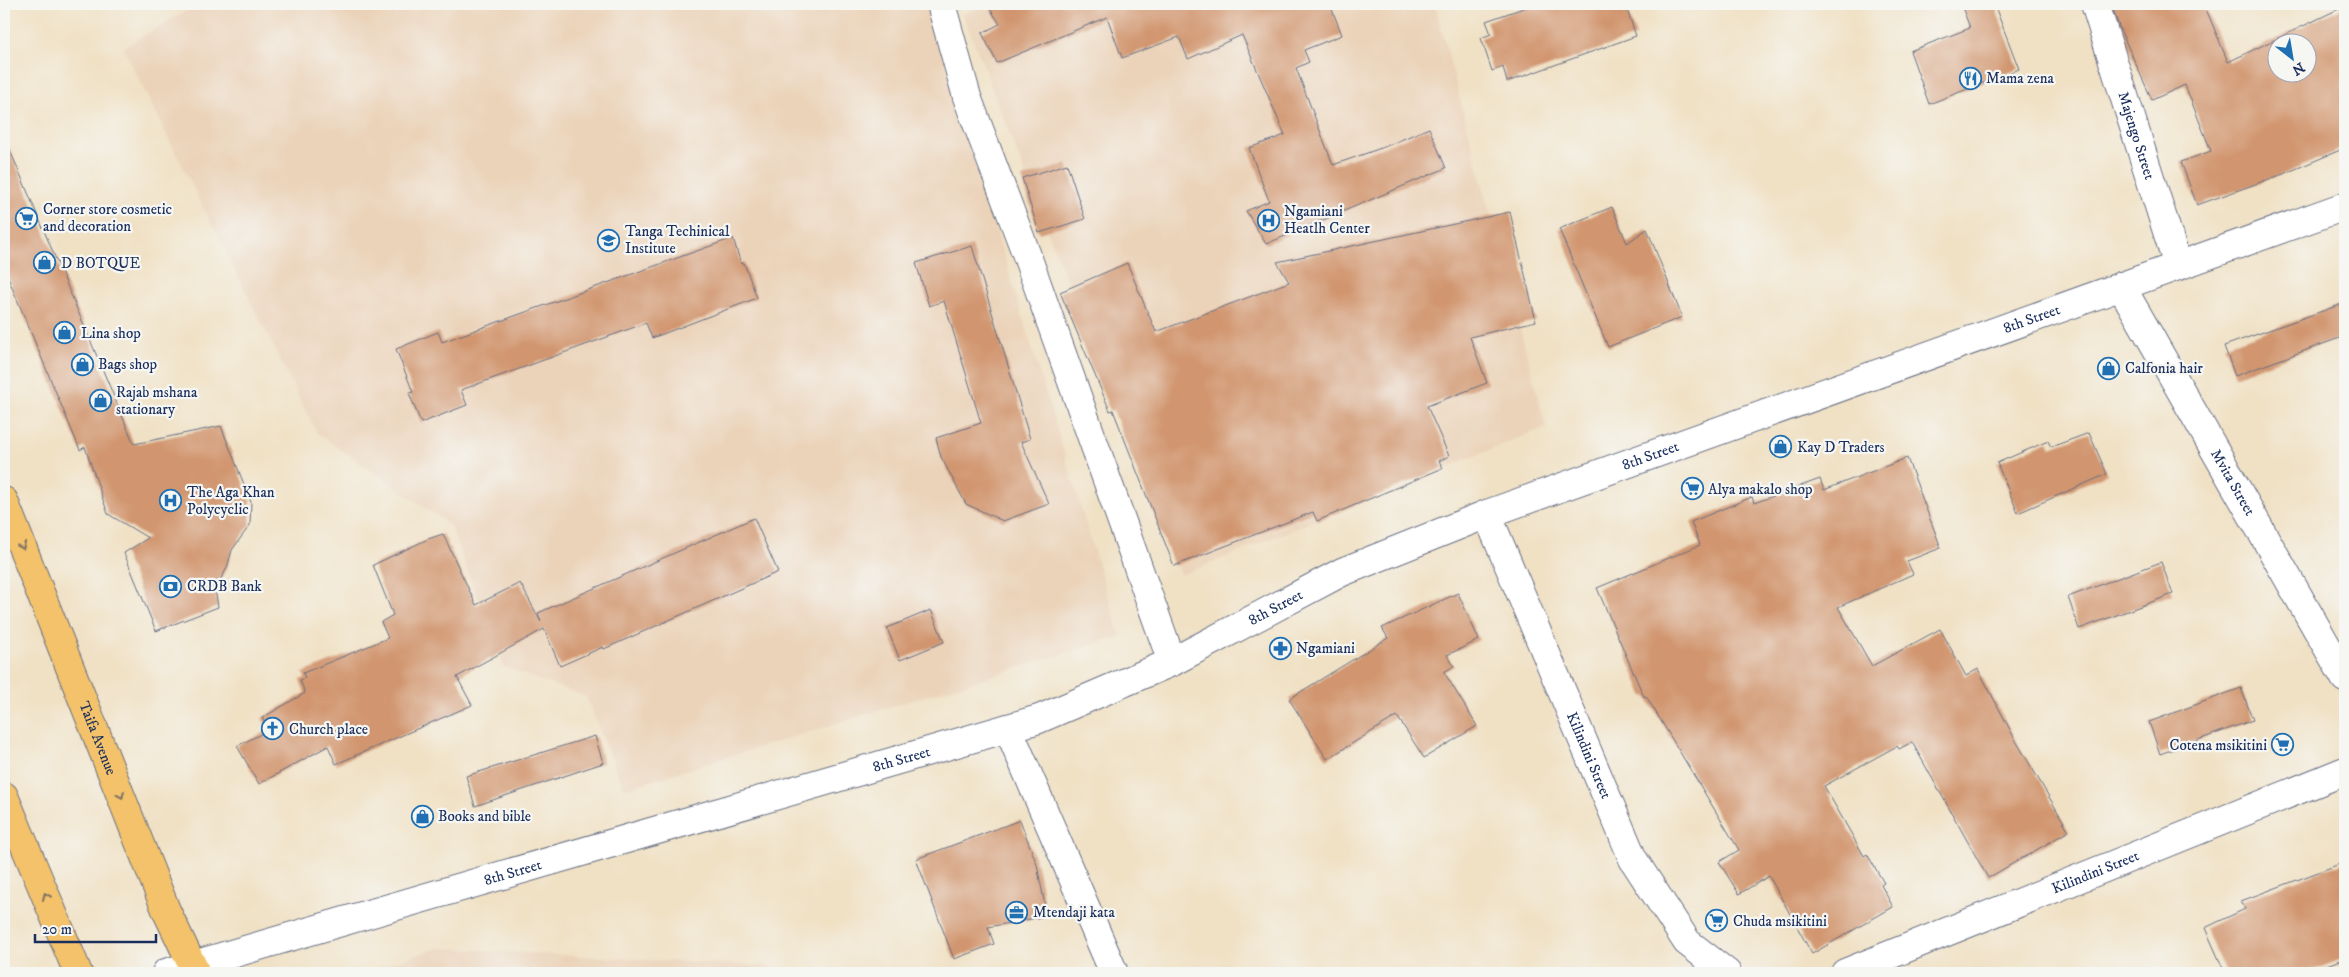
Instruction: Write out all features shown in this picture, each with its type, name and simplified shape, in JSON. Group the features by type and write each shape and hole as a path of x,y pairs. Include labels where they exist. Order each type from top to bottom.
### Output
{"main road":[{"name":"Taifa Avenue","path":"4,501 166,910 194,969"},
{"path":"4,796 78,973"}],"street":[{"path":"941,4 966,97 1026,253 1172,662"},
{"name":"Majengo Street","path":"2095,4 2178,266"},
{"name":"8th Street","path":"166,973 194,969 1039,718 1172,662 1342,572 1487,514 2345,206"},
{"name":"Mvita Street","path":"2121,286 2345,678"},
{"name":"Kilindini Street","path":"1487,514 1633,859 1686,942 1727,973"},
{"path":"1008,728 1114,973"},
{"name":"Kilindini Street","path":"1845,973 2345,771"}],"shaded area":[{"name":"Tanga Techinical Institute","path":"198,4 927,4 1120,636 624,789 586,697 504,667 450,525 317,433 123,48"},
{"name":"Ngamiani Heatlh Center","path":"983,4 1435,4 1546,427 1181,575 963,14"},
{"path":"438,948 795,968 798,973 359,973"}],"building":[{"path":"987,4 1330,4 1342,35 1304,50 1309,62 1296,68 1333,165 1384,147 1429,128 1446,168 1266,244 1246,211 1269,201 1249,148 1285,135 1242,35 1188,59 1179,37 1122,58 1107,17 997,63 982,33 1000,24"},
{"path":"1535,4 1625,4 1636,36 1507,82 1503,67 1492,71 1481,38 1491,34 1486,21"},
{"path":"1961,4 1994,4 2019,69 1929,104 1910,51 1970,28"},
{"path":"2111,4 2204,4 2228,62 2266,44 2266,82 2316,82 2316,32 2291,32 2345,6 2345,148 2286,173 2197,205 2181,162 2211,151 2185,85 2152,100 2120,29"},
{"path":"4,136 134,444 221,426 251,502 250,525 232,550 227,568 215,589 218,607 156,631 124,553 148,538 108,514 85,447 80,450 4,268"},
{"path":"1067,164 1085,219 1039,233 1022,178"},
{"path":"1612,207 1627,243 1647,229 1682,317 1608,347 1559,229"},
{"path":"1510,212 1536,321 1470,337 1487,383 1427,406 1449,456 1439,461 1443,468 1317,521 1313,512 1174,566 1113,410 1110,411 1060,292 1127,263 1156,332 1289,282 1277,262"},
{"path":"733,238 741,264 744,263 757,298 652,338 646,323 461,390 467,405 421,423 409,393 413,392 396,349 438,332 442,342"},
{"path":"972,246 1030,439 1021,442 1049,504 1003,521 966,504 941,457 936,438 981,423 944,301 929,306 916,263"},
{"path":"2345,303 2345,336 2235,376 2224,346"},
{"path":"2089,433 2107,474 2018,513 1997,463 2048,441 2051,447"},
{"path":"1907,458 1941,548 1907,561 1913,574 1838,607 1872,666 1940,629 1966,676 1978,669 2015,739 2069,831 1988,878 1912,742 1899,749 1897,746 1824,786 1864,856 1867,854 1884,883 1881,885 1893,907 1812,954 1769,876 1739,894 1719,862 1739,850 1646,696 1644,697 1597,588 1700,545 1691,522 1752,497 1754,503 1820,479 1824,490"},
{"path":"754,518 778,572 604,649 603,647 560,666 544,629 457,677 472,705 336,764 328,746 259,784 237,746 269,730 262,718 305,693 300,680 305,678 303,673 388,638 381,622 393,615 373,565 428,539 443,534 476,605 520,583 541,622 538,613"},
{"path":"2161,562 2173,594 2079,629 2068,597"},
{"path":"1458,593 1479,640 1447,655 1454,666 1444,672 1477,726 1424,758 1397,716 1327,759 1289,699 1388,638 1382,628"},
{"path":"931,610 944,642 900,660 887,628"},
{"path":"2241,688 2253,720 2160,754 2149,722"},
{"path":"595,736 603,763 475,806 466,776"},
{"path":"1020,820 1037,865 1047,916 988,927 994,944 954,959 916,859"},
{"path":"2345,862 2345,958 2306,973 2225,973 2205,928 2245,909 2241,901"}],"place":[{"name":"Mama zena","path":"1970,78"},
{"name":"Corner store cosmetic and decoration","path":"27,218"},
{"name":"Ngamiani Heatlh Center","path":"1268,220"},
{"name":"Tanga Techinical Institute","path":"609,240"},
{"name":"D BOTQUE","path":"45,263"},
{"name":"Lina shop","path":"65,333"},
{"name":"Bags shop","path":"82,364"},
{"name":"Calfonia hair","path":"2109,368"},
{"name":"Rajab mshana stationary","path":"100,401"},
{"name":"Kay D Traders","path":"1781,447"},
{"name":"Alya makalo shop","path":"1692,489"},
{"name":"The Aga Khan Polycyclic","path":"171,501"},
{"name":"CRDB Bank","path":"171,586"},
{"name":"Ngamiani","path":"1280,648"},
{"name":"Church place","path":"273,729"},
{"name":"Cotena msikitini","path":"2283,745"},
{"name":"Books and bible","path":"422,816"},
{"name":"Mtendaji kata","path":"1017,912"},
{"name":"Chuda msikitini","path":"1717,921"}]}
